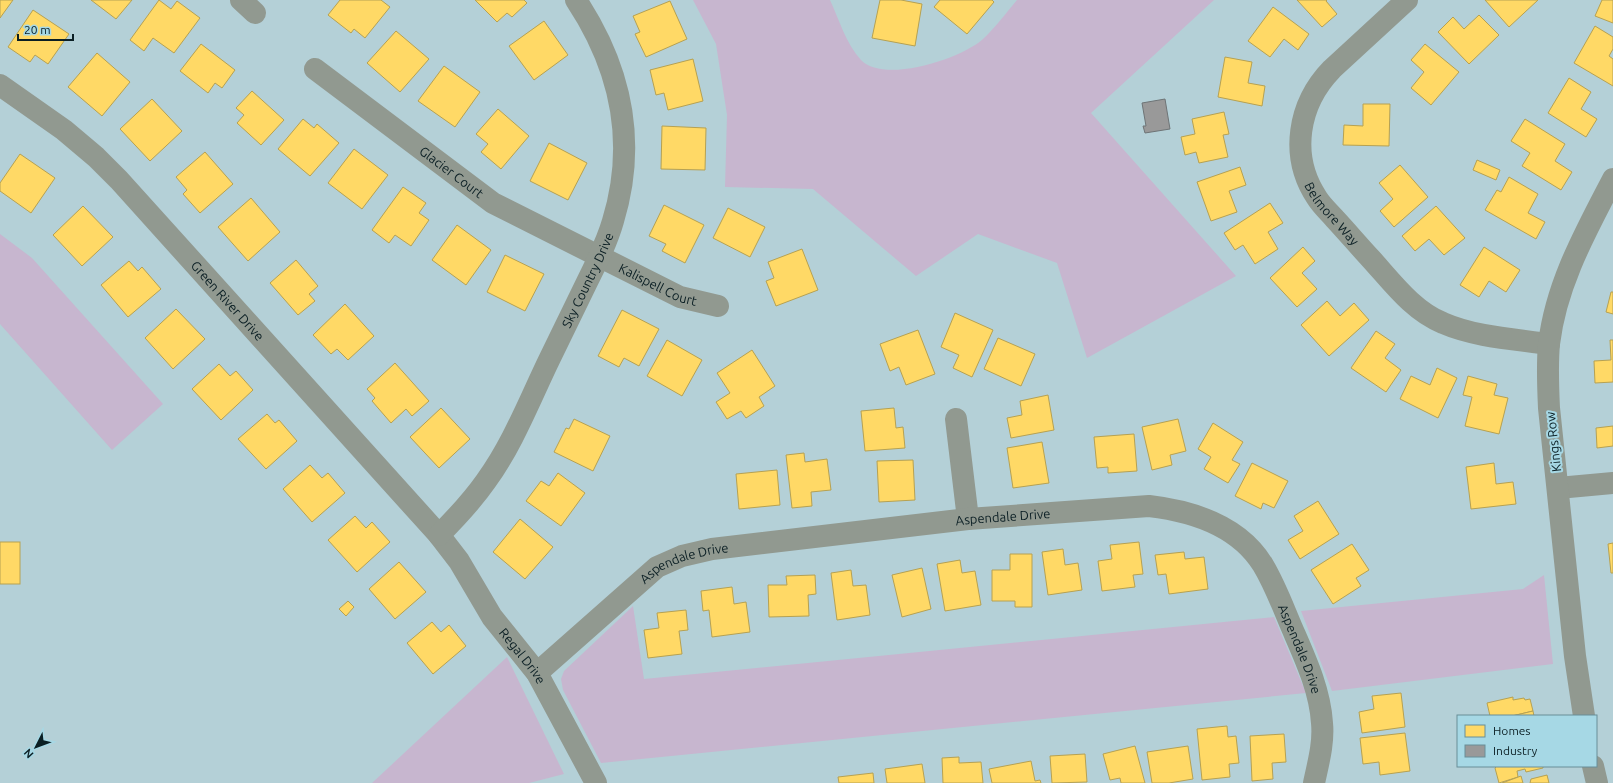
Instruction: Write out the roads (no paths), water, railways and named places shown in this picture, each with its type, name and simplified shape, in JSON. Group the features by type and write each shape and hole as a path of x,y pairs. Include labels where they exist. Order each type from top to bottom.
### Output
{"street":[{"name":"Sky Country Drive","path":"439,535 464,510 478,493 507,448 600,256 613,222 622,186 624,152 622,116 616,82 606,53 592,23 576,0"},
{"name":"Belmore Way","path":"1407,0 1332,69 1322,80 1309,99 1302,118 1300,138 1301,159 1307,179 1317,199 1404,295 1422,311 1442,323 1464,330 1549,344"},
{"name":"Glacier Court","path":"315,69 493,203 600,256"},
{"name":"Green River Drive","path":"0,85 64,130 96,157 119,180 439,535"},
{"name":"Kings Row","path":"1584,715 1575,656 1549,400 1549,344 1555,311 1566,276 1580,243 1613,179"},
{"name":"Kalispell Court","path":"600,256 680,297 718,306"},
{"path":"956,420 968,519"},
{"path":"1558,488 1613,483"},
{"name":"Aspendale Drive","path":"537,673 657,567 682,556 712,549 968,519 1149,506 1175,509 1202,516 1225,529 1247,546 1262,564 1274,586 1312,676 1318,698 1322,724 1321,748 1314,783"},
{"name":"Regal Drive","path":"439,535 459,561 492,617 537,673 596,783"},
{"path":"1593,767 1597,783"}]}
